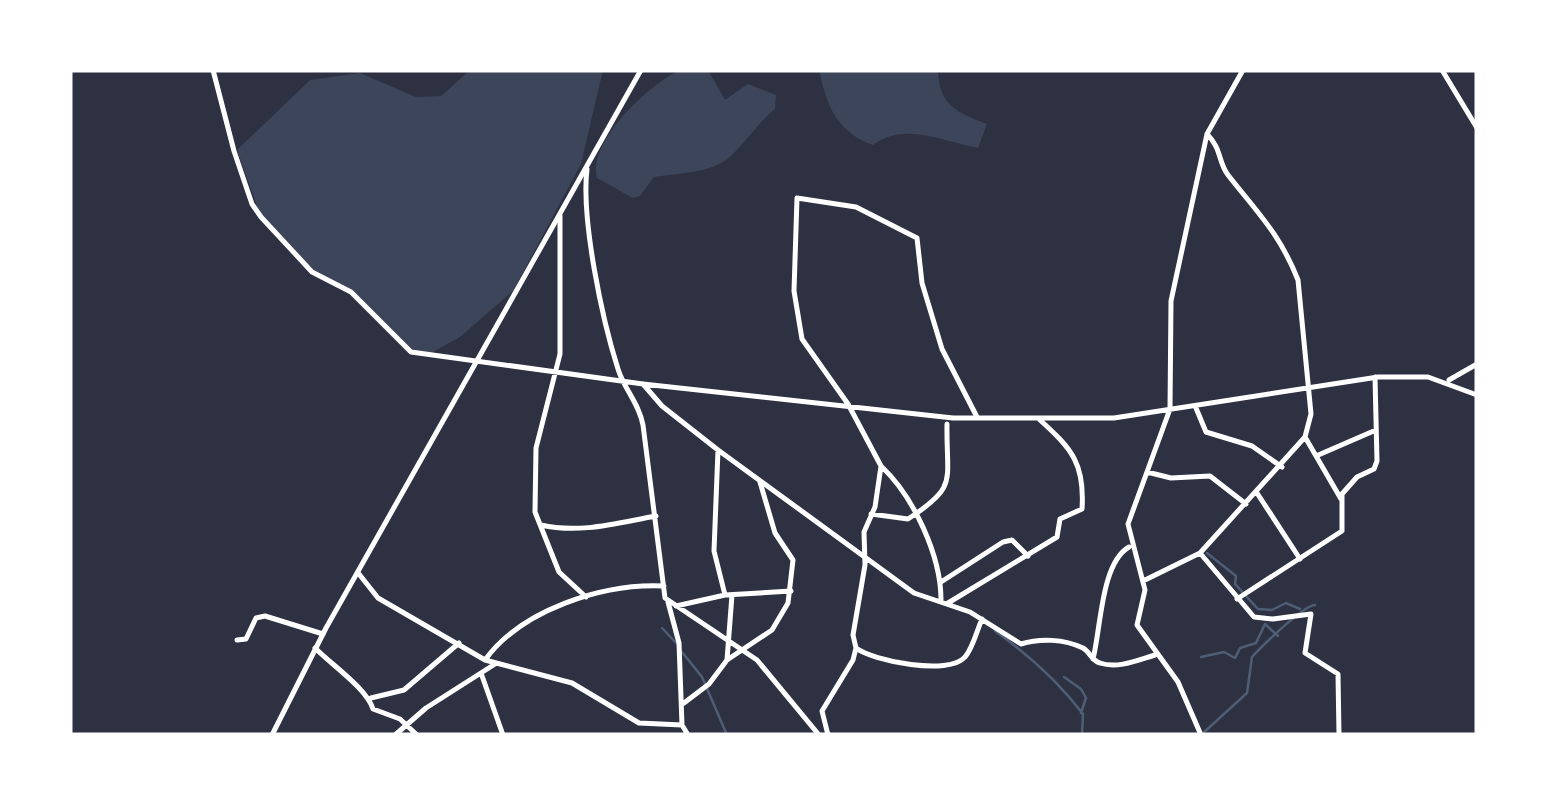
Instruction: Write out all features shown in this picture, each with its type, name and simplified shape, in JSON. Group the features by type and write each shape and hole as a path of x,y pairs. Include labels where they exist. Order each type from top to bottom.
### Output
{"street":[{"path":"214,70 234,150 252,204 261,217 312,272 351,292 411,352 643,384 978,418 1114,418 1375,377 1448,381 1477,396"},
{"path":"272,735 315,648 641,70"},
{"path":"1201,735 1178,682 1137,625 1146,596 1130,546 1128,524 1170,410 1172,301 1207,134 1231,98 1243,70"},
{"path":"1442,70 1477,128"},
{"path":"1143,581 1200,553 1305,437 1310,388 1298,280 1290,259 1249,194 1224,170 1221,151 1207,134"},
{"path":"587,169 586,220 618,368 640,408 664,586 679,643 682,725 688,735"},
{"path":"944,602 941,582 914,515 894,478 881,466 848,404 802,338 794,291 797,198 856,207 917,238 922,283 942,350 978,418"},
{"path":"560,216 558,373 536,448 536,512 559,572 586,597"},
{"path":"1448,381 1477,364"},
{"path":"1237,599 1342,530 1342,494 1349,484 1374,468 1375,377"},
{"path":"643,384 662,406 718,450 914,593 982,620 1021,644 1042,639 1059,642 1084,648 1094,659 1122,664 1156,655"},
{"path":"1196,407 1206,432 1262,451 1282,466"},
{"path":"944,602 1057,537 1062,517 1082,509 1083,478 1074,455 1039,419"},
{"path":"871,514 908,519 942,497 946,489 947,424"},
{"path":"1316,456 1376,430"},
{"path":"1305,437 1343,502"},
{"path":"718,450 714,551 728,595 727,660"},
{"path":"828,735 822,710 853,660 856,648 853,635 866,556 864,532 881,466"},
{"path":"1147,472 1171,478 1210,476 1246,504"},
{"path":"684,703 709,684 727,660 772,630 791,591 793,560 775,533 760,481"},
{"path":"1256,492 1300,559"},
{"path":"540,524 560,529 608,527 656,516"},
{"path":"941,582 1003,542 1012,540 1028,556"},
{"path":"1094,659 1110,571 1119,554 1130,546"},
{"path":"1200,553 1254,617 1312,614 1305,653 1338,674 1339,735"},
{"path":"358,574 378,598 485,660 572,683 639,723 682,725"},
{"path":"485,660 512,630 555,606 586,597 664,586"},
{"path":"676,606 728,595 791,591"},
{"path":"668,602 745,651 819,735"},
{"path":"238,640 246,639 256,618 265,616 323,634"},
{"path":"856,648 880,661 944,666 967,655 982,620"},
{"path":"370,698 404,690 459,644"},
{"path":"315,648 370,698 373,709 411,726 418,735"},
{"path":"395,735 411,726 426,708 495,664"},
{"path":"482,672 503,735"}],"shaded area":[{"path":"470,70 603,70 581,164 513,291 460,337 431,353 411,351 352,290 313,270 261,217 237,150 310,80 360,73 416,97 441,96"},
{"path":"708,70 725,100 748,84 776,95 775,109 731,156 705,170 654,177 640,196 633,198 597,178 601,148 636,102 677,72"},
{"path":"819,70 938,70 942,92 951,106 987,124 978,148 911,134 898,134 873,145 861,140 836,116"}],"waterway":[{"path":"1207,553 1236,576 1235,584 1258,609 1272,610 1286,603 1300,609"},
{"path":"1202,734 1247,693 1252,657 1293,619 1315,605"},
{"path":"1201,657 1224,652 1235,658 1240,648 1256,643 1265,624 1278,636"},
{"path":"662,628 678,645"},
{"path":"995,631 1042,669 1073,702 1083,714 1082,735"},
{"path":"682,652 702,677 727,735"},
{"path":"1064,677 1081,689 1086,698 1081,713"}]}
